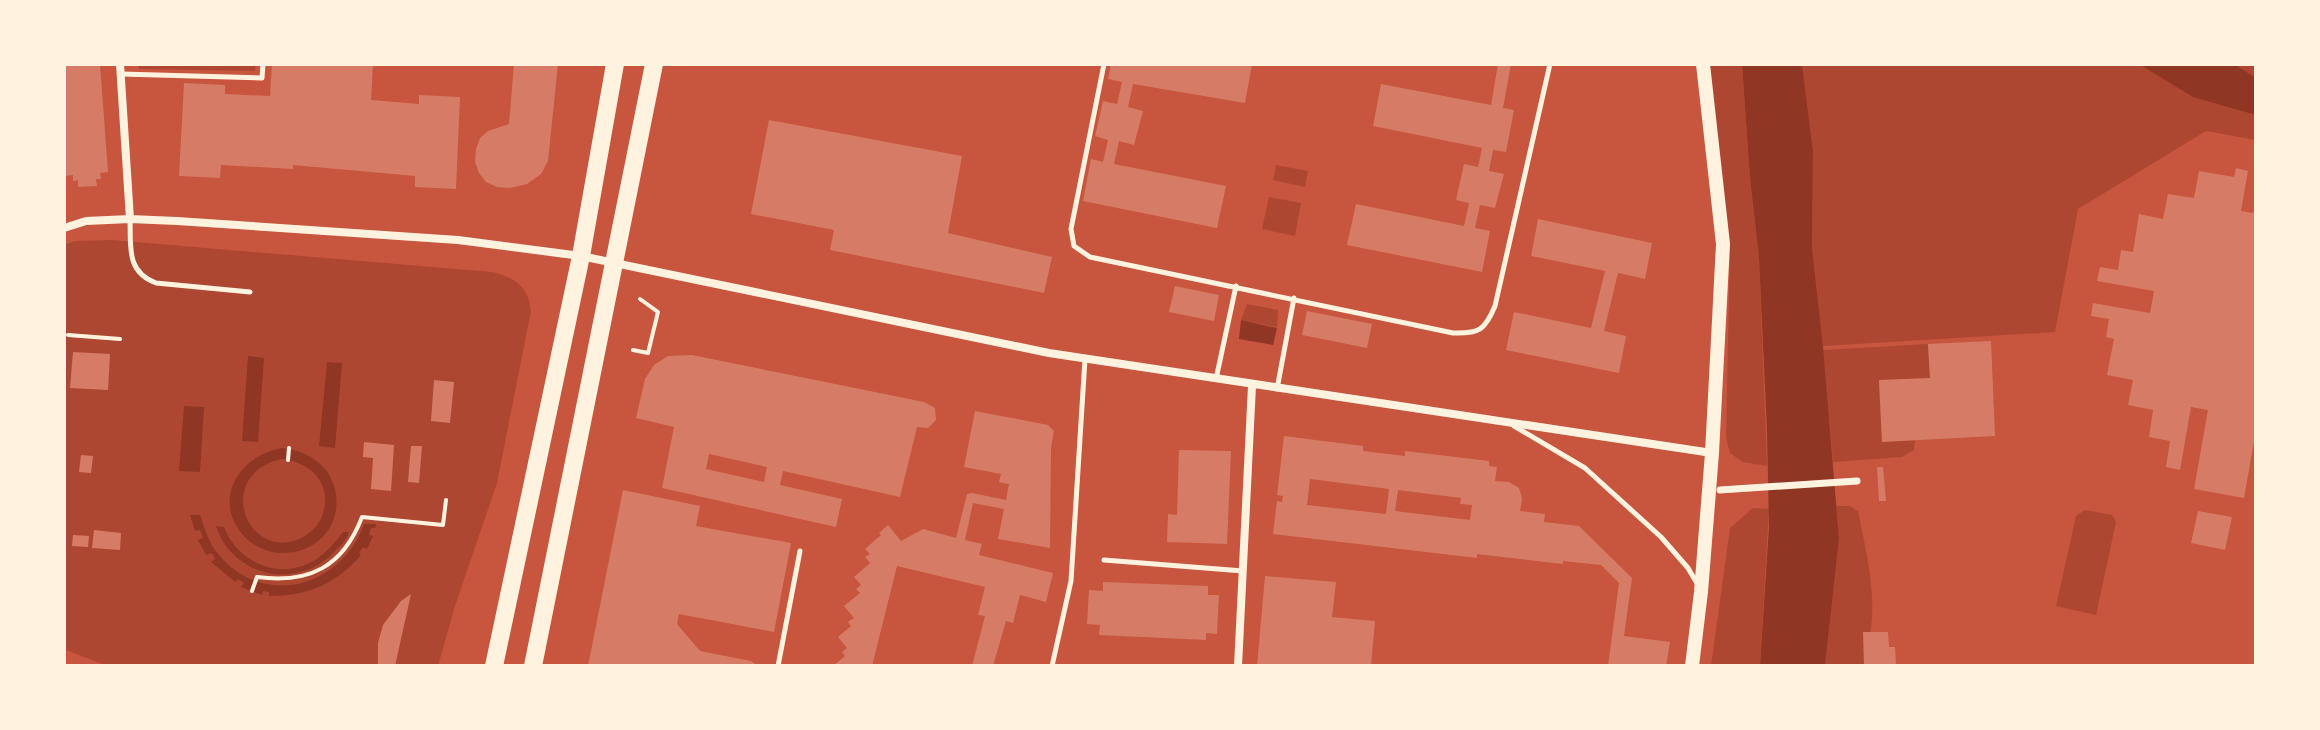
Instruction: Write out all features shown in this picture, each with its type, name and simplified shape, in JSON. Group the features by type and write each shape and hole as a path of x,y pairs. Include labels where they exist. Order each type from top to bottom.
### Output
{"main road":[{"path":"494,666 581,256 615,64"},
{"path":"533,666 654,64"}],"street":[{"path":"1692,666 1712,453 1723,244 1703,64"},
{"path":"120,69 130,219"},
{"path":"64,228 86,221 130,219 453,239 581,256 1085,359 1712,453"},
{"path":"1238,666 1252,386"},
{"path":"1720,490 1857,481"}],"lane":[{"path":"120,69 262,78 263,64"},
{"path":"1104,64 1071,229 1074,246 1090,257 1453,333 1473,333 1488,323 1495,306 1550,64"},
{"path":"130,219 132,255 136,270 144,279 156,283 250,292"},
{"path":"1216,380 1236,286"},
{"path":"1277,389 1294,298"},
{"path":"1052,666 1071,581 1085,359"},
{"path":"1514,425 1585,468 1661,537 1688,568 1701,592"},
{"path":"778,666 800,551"},
{"path":"1104,560 1243,571"}],"path":[{"path":"633,350 648,353 658,312 640,299"},
{"path":"68,335 120,339"},
{"path":"288,460 289,448"},
{"path":"252,591 257,577 296,579 318,571 337,559 354,539 362,517 443,525 446,500"}],"shaded area":[{"path":"139,64 256,64 255,71 139,69"},
{"path":"1709,64 1742,64 1759,258 1767,466 1743,462 1730,453 1726,438 1730,247"},
{"path":"1742,64 1802,64 1813,151 1812,248 1839,539 1825,666 1760,666 1769,527 1767,430 1759,258"},
{"path":"1802,64 2256,64 2256,140 2206,131 2078,209 2055,332 1823,346 1812,248 1813,151"},
{"path":"2139,64 2235,65 2256,78 2256,115 2193,97"},
{"path":"1276,165 1308,171 1305,187 1273,180"},
{"path":"1269,197 1301,203 1295,236 1262,229"},
{"path":"112,240 492,272 514,280 524,289 531,311 497,483 438,666 107,666 64,649 64,245 75,241"},
{"path":"1247,304 1278,310 1277,327 1241,320"},
{"path":"1241,320 1277,328 1273,345 1239,339"},
{"path":"1928,344 1930,378 1879,381 1882,442 1915,440 1914,450 1902,457 1833,462 1823,350"},
{"path":"248,356 264,358 258,442 242,441"},
{"path":"327,362 342,363 335,448 319,446"},
{"path":"184,406 204,407 200,472 179,471"},
{"path":"282,448 307,455 324,468 334,485 336,504 332,523 321,539 304,549 280,553 254,545 233,520 230,506 235,480 254,459","holes":["281,459 316,475 325,502 322,517 311,532 299,539 280,543 264,538 252,528 245,513 243,497 248,481 260,468"]},
{"path":"1836,506 1850,506 1858,511 1866,552 1872,588 1872,624 1864,666 1825,666 1839,539"},
{"path":"1753,508 1769,509 1760,666 1711,666 1730,528"},
{"path":"2085,510 2112,515 2116,522 2096,615 2056,606 2076,516"},
{"path":"190,515 200,515 216,551 237,572 258,582 279,586 320,576 338,563 353,546 364,524 376,524 375,528 371,528 369,535 373,536 367,549 363,547 359,553 361,555 342,574 309,591 269,596 269,592 263,591 262,595 241,587 244,583 238,579 235,582 211,562 215,559 212,553 206,555 198,540 203,538 200,530 195,531"},
{"path":"216,526 224,527 246,557 280,569 311,562 343,532 349,532 341,545 319,564 303,572 285,574 268,573 236,557 224,543"}],"building":[{"path":"64,64 100,64 108,172 100,173 101,179 96,179 97,186 78,187 78,180 73,181 73,175 64,176"},
{"path":"272,64 373,64 371,100 419,104 419,95 460,97 456,189 415,187 415,176 293,165 293,169 221,165 220,178 179,176 184,83 225,85 225,94 270,96"},
{"path":"514,64 558,64 548,161 541,174 527,184 497,187 486,182 479,173 475,162 476,149 480,138 488,131 509,124"},
{"path":"1111,64 1252,64 1245,103 1133,84 1128,107 1143,111 1134,145 1119,141 1114,164 1226,186 1217,228 1083,201 1091,159 1103,162 1108,140 1095,136 1103,101 1117,104 1122,82 1108,79"},
{"path":"1498,64 1511,64 1503,108 1514,110 1506,152 1493,150 1489,171 1504,174 1495,208 1480,205 1475,228 1490,231 1482,272 1347,245 1356,204 1464,226 1469,203 1456,200 1464,164 1478,167 1482,148 1373,126 1381,84 1491,105"},
{"path":"769,120 962,156 948,233 1052,257 1044,293 830,250 834,230 751,214"},
{"path":"2236,168 2248,171 2241,211 2253,213 2256,204 2256,430 2244,498 2194,489 2208,410 2191,407 2180,470 2166,467 2170,441 2149,437 2153,410 2128,405 2133,380 2107,375 2114,339 2106,337 2109,319 2091,316 2093,303 2150,313 2154,291 2097,281 2100,267 2118,270 2121,250 2133,252 2139,214 2163,219 2168,194 2194,198 2199,171 2234,177"},
{"path":"1538,219 1652,243 1645,279 1618,273 1604,331 1626,336 1619,373 1506,350 1514,312 1591,328 1605,271 1531,256"},
{"path":"1175,286 1219,295 1214,321 1169,312"},
{"path":"1307,311 1372,324 1367,348 1302,335"},
{"path":"1991,341 1995,436 1882,442 1879,380 1930,378 1928,344"},
{"path":"73,352 110,354 108,390 70,388"},
{"path":"692,355 924,402 935,408 936,420 928,428 917,427 900,497 783,471 780,485 842,499 836,527 662,488 674,427 636,418 645,379 654,365 668,356","holes":["709,454 767,467 764,482 706,469"]},
{"path":"434,380 454,382 450,423 431,421"},
{"path":"975,411 1048,425 1054,431 1051,448 1050,548 998,539 1004,509 973,503 965,540 982,544 979,555 1053,573 1046,602 1020,595 1013,623 1006,621 993,666 972,666 985,616 978,615 985,587 897,566 872,666 833,666 845,656 842,652 847,648 838,637 851,626 848,622 854,618 844,606 860,593 856,589 861,585 854,577 870,563 865,557 870,554 865,549 881,535 879,533 888,525 901,541 923,529 956,538 967,494 1006,500 1009,484 999,482 1001,474 964,467"},
{"path":"1284,436 1363,446 1363,451 1405,456 1405,451 1489,461 1489,466 1497,467 1495,481 1509,482 1519,488 1522,498 1520,511 1545,514 1544,522 1579,526 1632,578 1624,636 1670,642 1666,666 1608,666 1619,583 1601,565 1477,554 1477,558 1273,534 1277,501 1282,502 1283,496 1277,495","holes":["1310,479 1389,489 1386,514 1307,505","1398,490 1461,498 1460,504 1472,505 1470,520 1395,511"]},
{"path":"364,442 394,445 391,491 371,489 373,458 363,457"},
{"path":"411,446 422,446 419,483 408,482"},
{"path":"1179,450 1231,451 1227,544 1167,542 1168,514 1177,515"},
{"path":"81,455 93,456 91,473 79,472"},
{"path":"1877,467 1883,467 1886,501 1879,501"},
{"path":"623,490 700,506 696,526 791,543 774,632 679,614 677,624 700,651 751,661 758,666 588,666"},
{"path":"2198,511 2232,517 2225,550 2191,543"},
{"path":"94,530 121,533 120,550 92,548"},
{"path":"73,535 89,536 88,547 72,546"},
{"path":"1265,576 1336,582 1332,617 1375,621 1371,666 1257,666"},
{"path":"1103,582 1208,586 1208,595 1219,595 1217,634 1206,633 1206,640 1099,635 1100,625 1087,624 1089,590 1103,591"},
{"path":"411,594 395,666 378,666 378,643 383,625 401,601"},
{"path":"1863,632 1888,632 1889,647 1895,647 1896,666 1864,666"}]}
